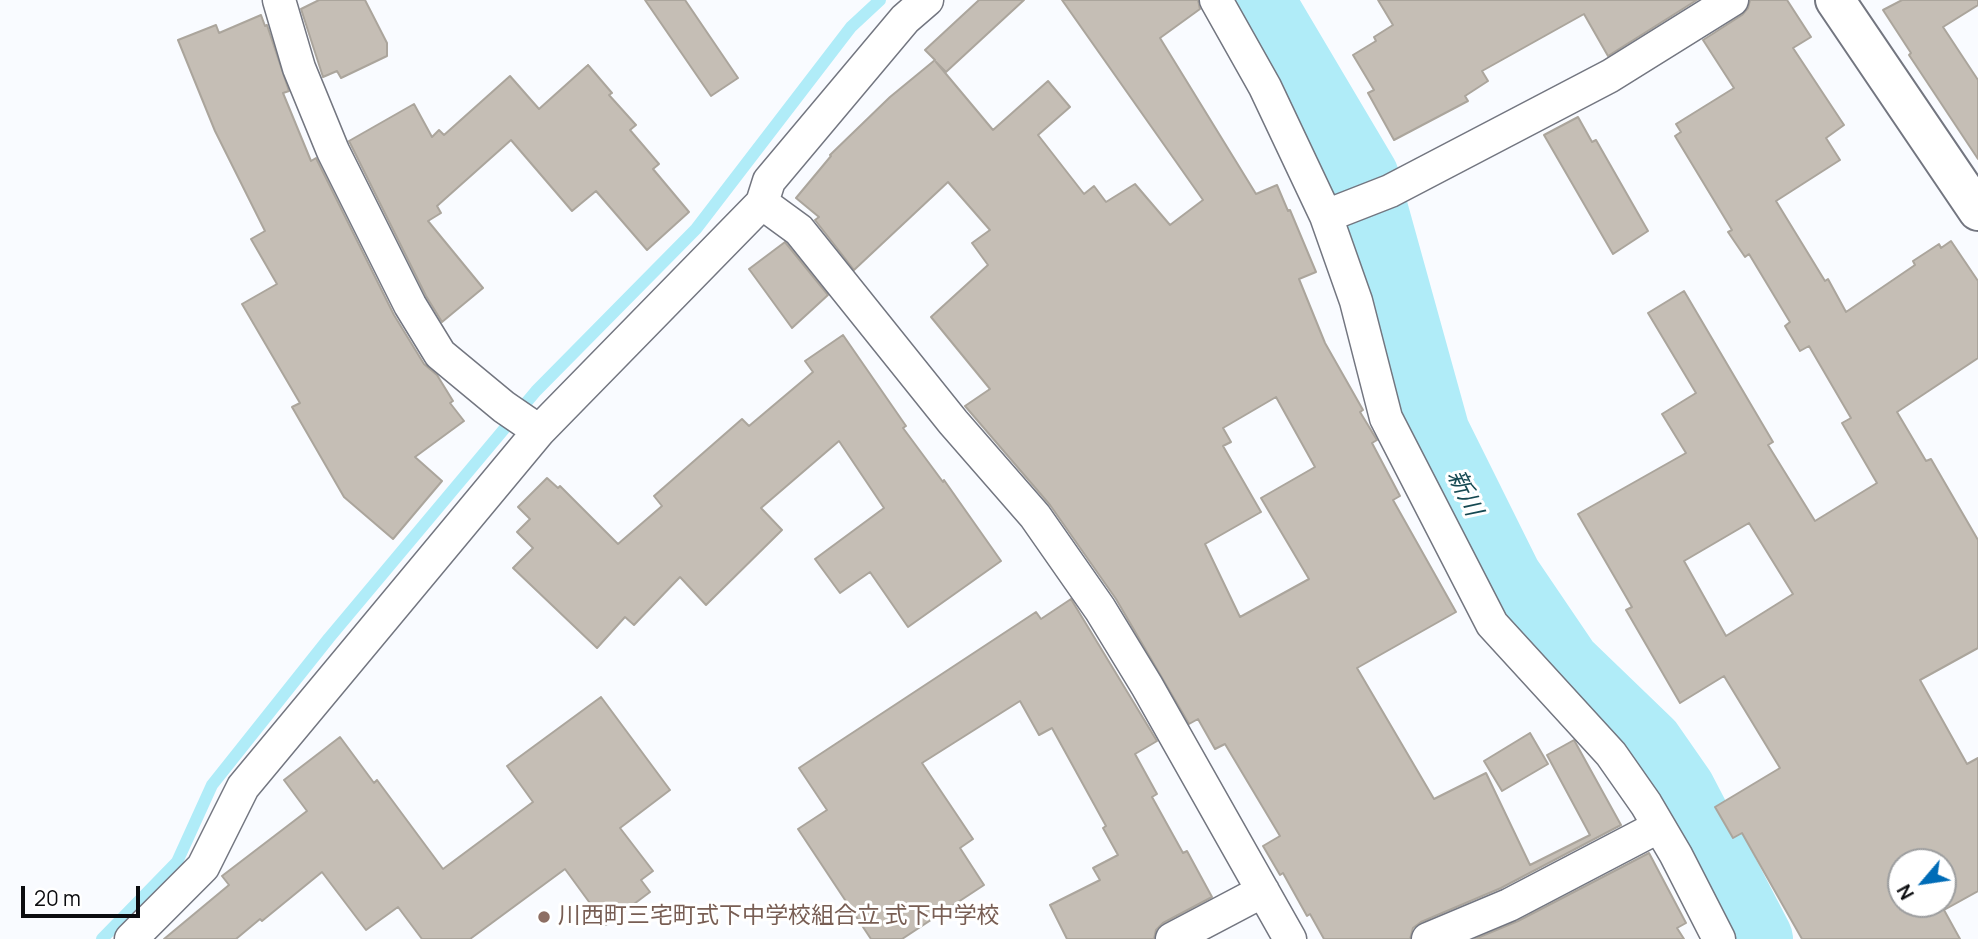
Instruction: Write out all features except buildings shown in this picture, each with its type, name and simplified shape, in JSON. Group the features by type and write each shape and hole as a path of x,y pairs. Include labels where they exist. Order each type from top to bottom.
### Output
{"street":[{"path":"279,0 299,68 333,151 410,304 440,354 504,407 539,431"},
{"path":"131,939 203,867 243,787 539,431 762,203 769,181 905,19 927,0"},
{"path":"1216,0 1265,87 1326,216 1356,301 1387,418 1492,624 1611,754 1646,804 1676,855 1718,939"},
{"path":"1326,216 1390,191 1611,76 1732,0"},
{"path":"1835,0 1978,211"},
{"path":"762,203 799,230 953,422 1035,516 1114,631 1290,939"},
{"path":"1428,939 1508,905 1658,827"},
{"path":"1172,939 1263,891"}],"waterway":[{"path":"102,939 177,862 212,785 329,638 536,391 696,229 851,27 880,0"},
{"name":"新川","path":"1258,0 1363,177 1434,433 1506,578 1565,665 1648,745 1680,791 1757,939"}],"place":[{"name":"川西町三宅町式下中学校組合立 式下中学校","path":"544,917"}]}
